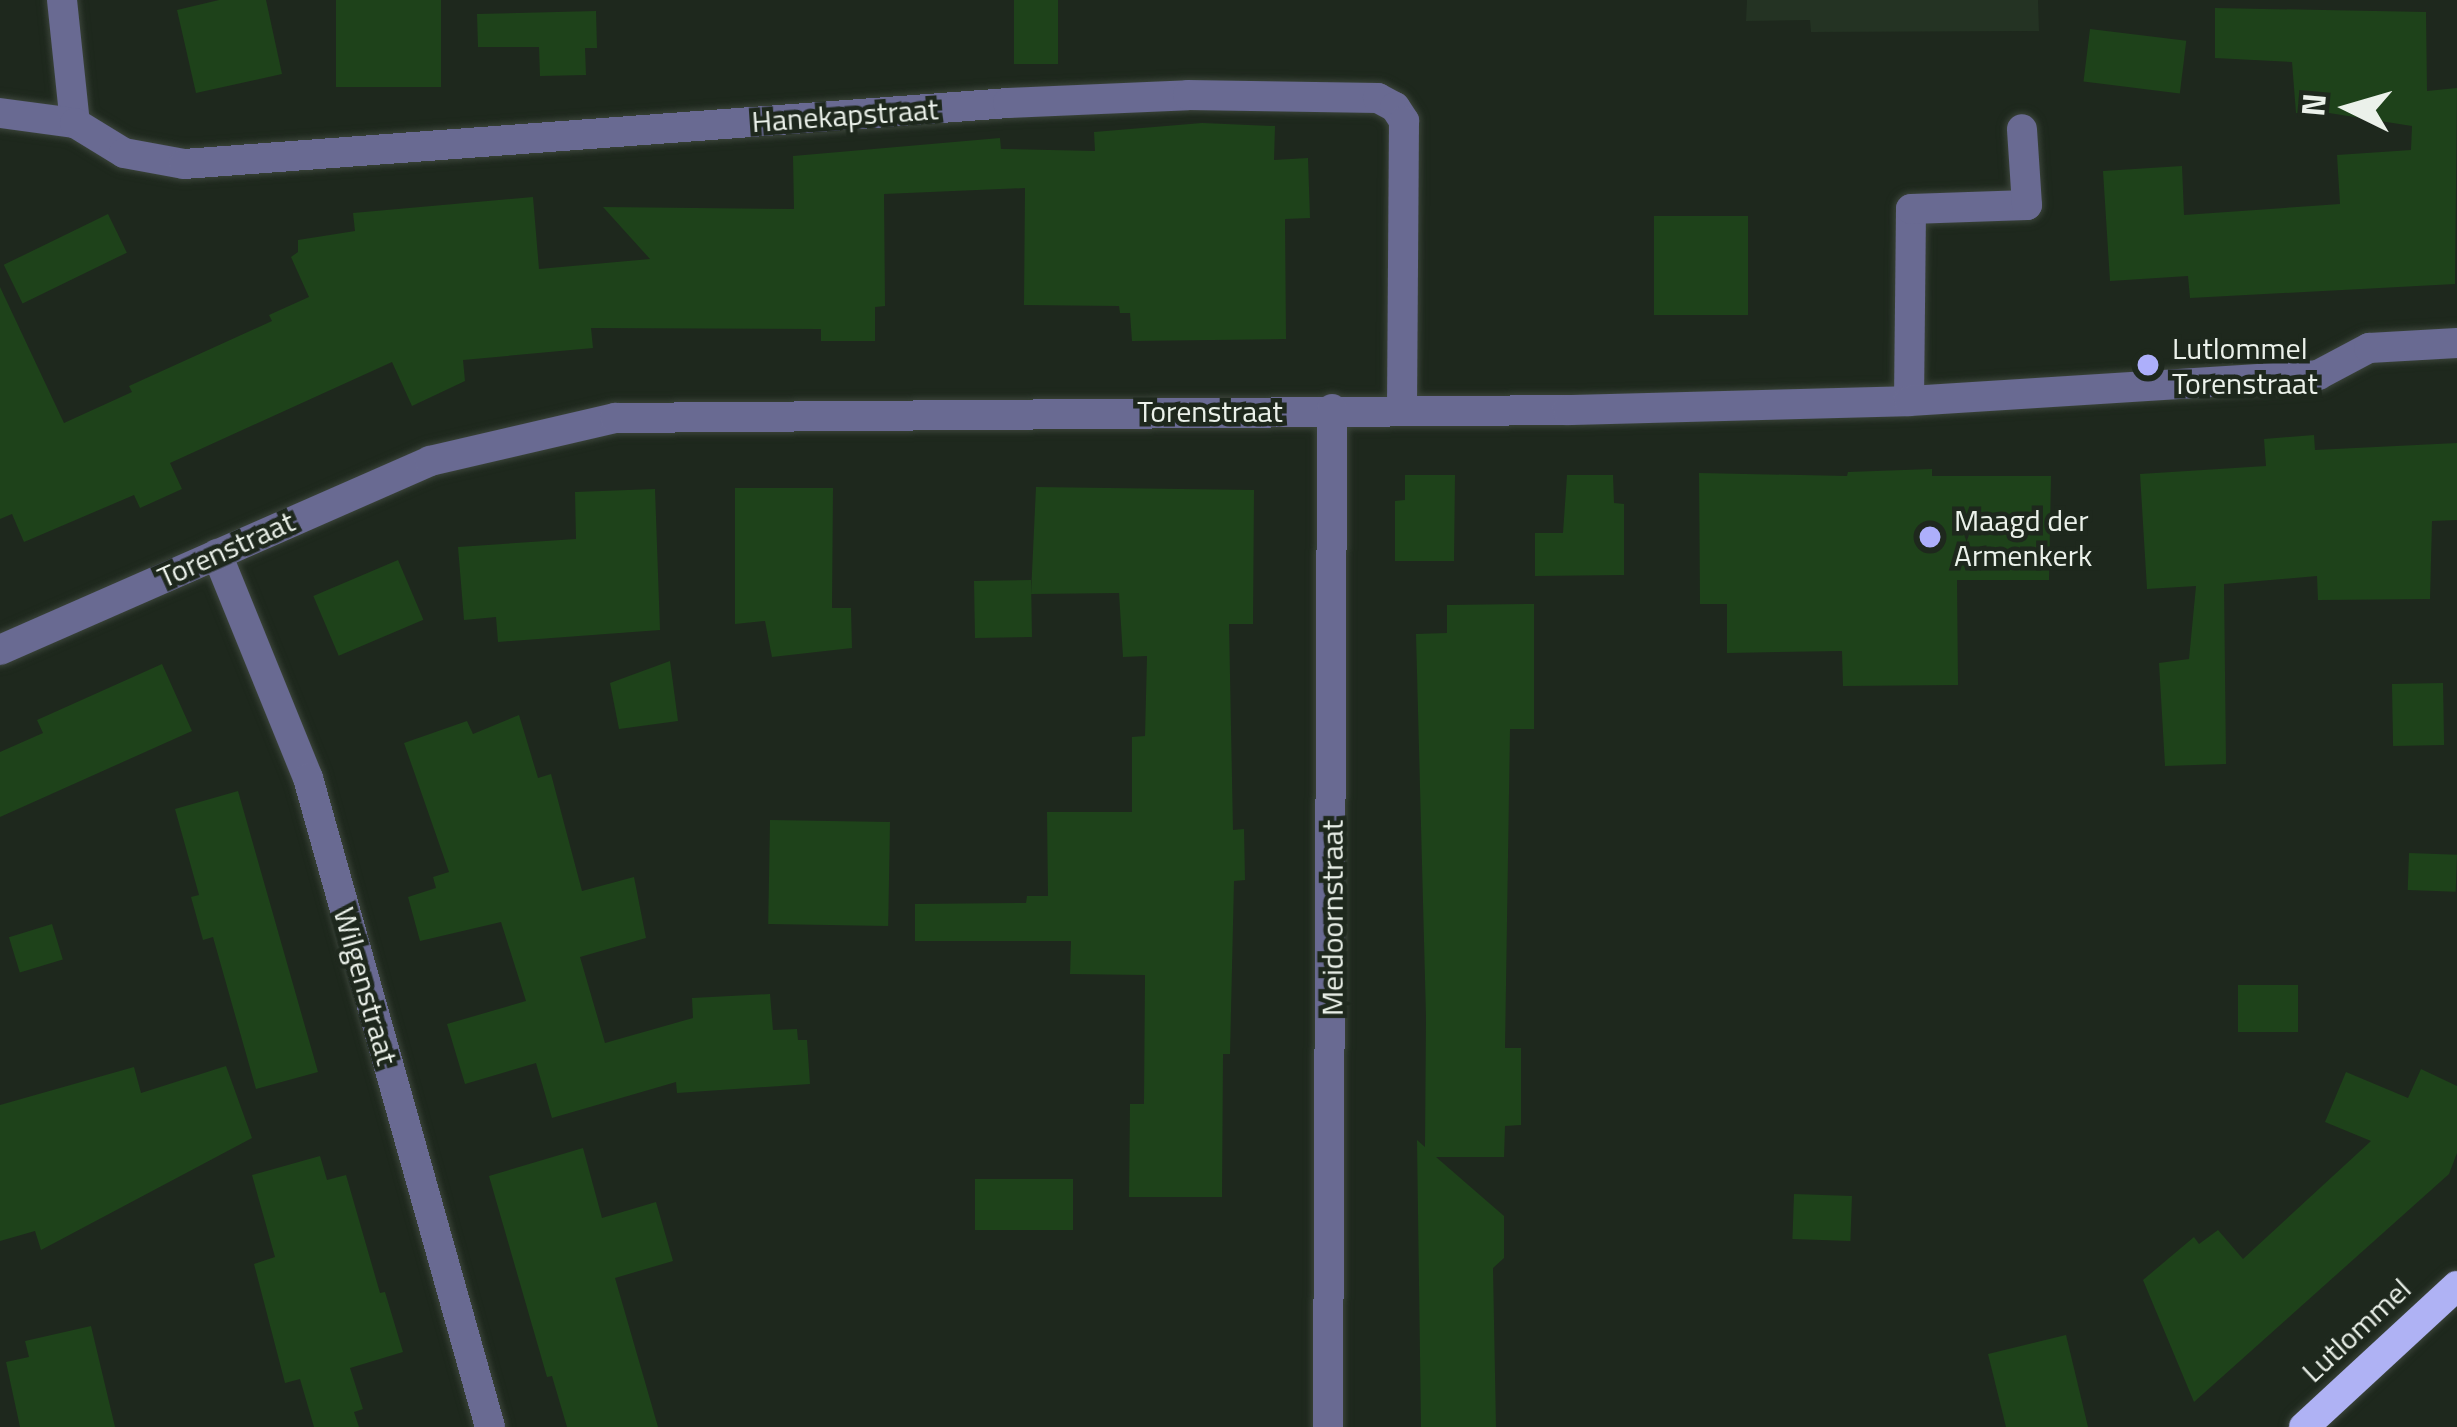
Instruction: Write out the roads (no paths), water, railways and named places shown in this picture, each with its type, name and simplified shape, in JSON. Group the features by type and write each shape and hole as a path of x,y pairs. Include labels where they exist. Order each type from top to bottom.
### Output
{"main road":[{"name":"Lutlommel","path":"2303,1427 2457,1286"}],"street":[{"path":"62,0 75,123"},
{"name":"Hanekapstraat","path":"0,113 75,123 124,153 184,164 1007,103 1188,95 1378,98 1395,107 1403,121 1402,409"},
{"path":"1909,401 1911,209 2027,205 2022,129"},
{"name":"Torenstraat","path":"0,650 430,461 615,418 1909,401 2318,375 2369,348 2457,343"},
{"name":"Meidoornstraat","path":"1328,1427 1332,409"},
{"name":"Wilgenstraat","path":"217,554 308,778 490,1427"}],"place":[{"name":"Lutlommel Torenstraat","path":"2148,365"},
{"name":"Maagd der Armenkerk","path":"1930,537"}]}
